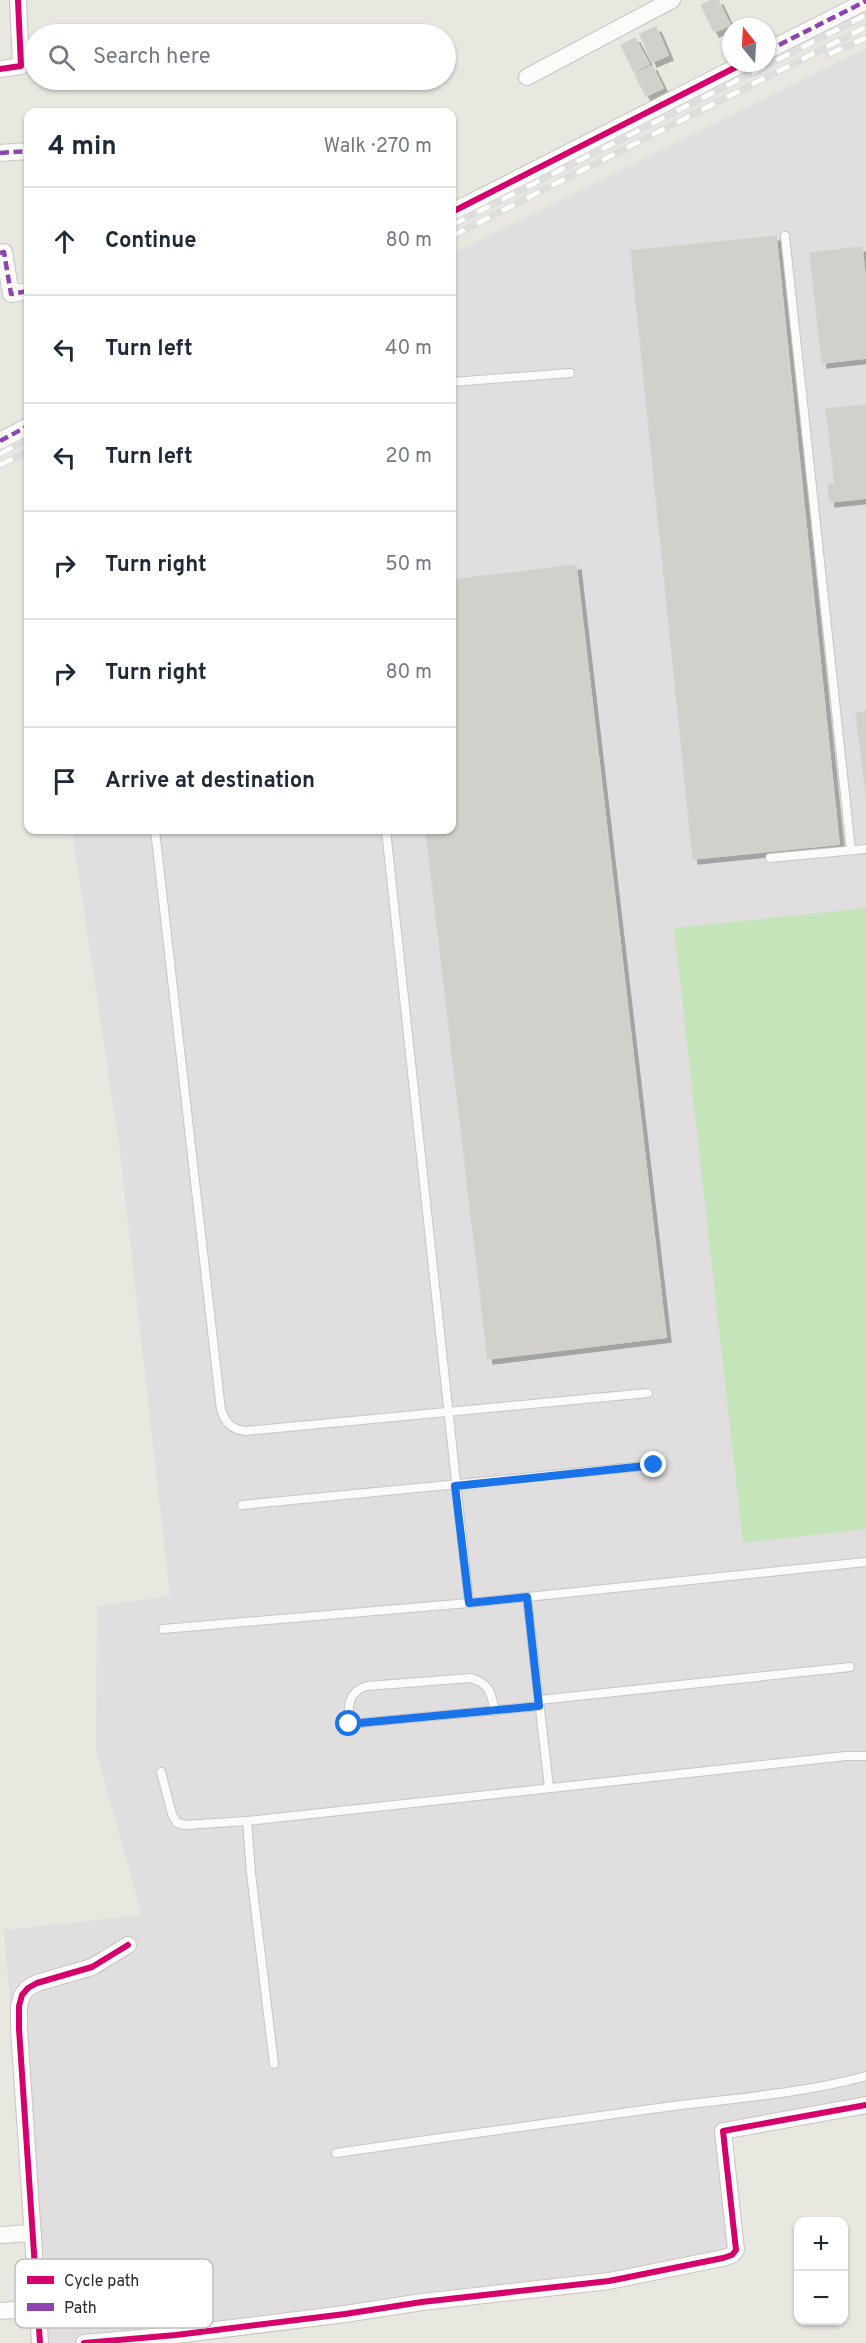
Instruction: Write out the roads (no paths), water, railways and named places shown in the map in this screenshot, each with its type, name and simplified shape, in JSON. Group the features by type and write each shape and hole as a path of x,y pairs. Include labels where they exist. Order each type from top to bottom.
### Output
{"street":[{"path":"0,69 21,66 18,0"},
{"path":"527,77 672,0"},
{"path":"776,46 866,1"},
{"path":"456,210 726,72"},
{"path":"0,153 24,151"},
{"path":"0,253 4,252 11,294 24,292"},
{"path":"0,441 24,428"},
{"path":"35,2259 19,2029 19,2006 22,1995 37,1983 92,1967 128,1945"},
{"path":"84,2343 176,2335 422,2302 609,2281 723,2258 736,2250 723,2131 866,2105"},
{"path":"0,2235 33,2233"},
{"path":"0,2311 15,2310"},
{"path":"39,2328 40,2343"}],"lane":[{"path":"785,236 851,850"},
{"path":"456,382 570,373"},
{"path":"155,834 221,1410 229,1426 245,1431 648,1393"},
{"path":"386,834 469,1603"},
{"path":"770,858 866,849"},
{"path":"242,1505 654,1465"},
{"path":"163,1629 469,1603 866,1562"},
{"path":"527,1597 549,1787"},
{"path":"495,1711 489,1688 482,1681 471,1678 367,1686 360,1688 352,1697 347,1708 349,1724 495,1711 539,1703 850,1667"},
{"path":"161,1772 171,1814 177,1823 185,1825 247,1821 549,1787 846,1756 866,1756"},
{"path":"247,1821 274,2064"},
{"path":"336,2153 653,2108 740,2099 844,2082 866,2076"}],"railway":[{"path":"456,223 866,15"},
{"path":"456,234 866,27"},
{"path":"829,54 866,38"},
{"path":"0,454 24,441"},
{"path":"0,465 24,453"}]}
